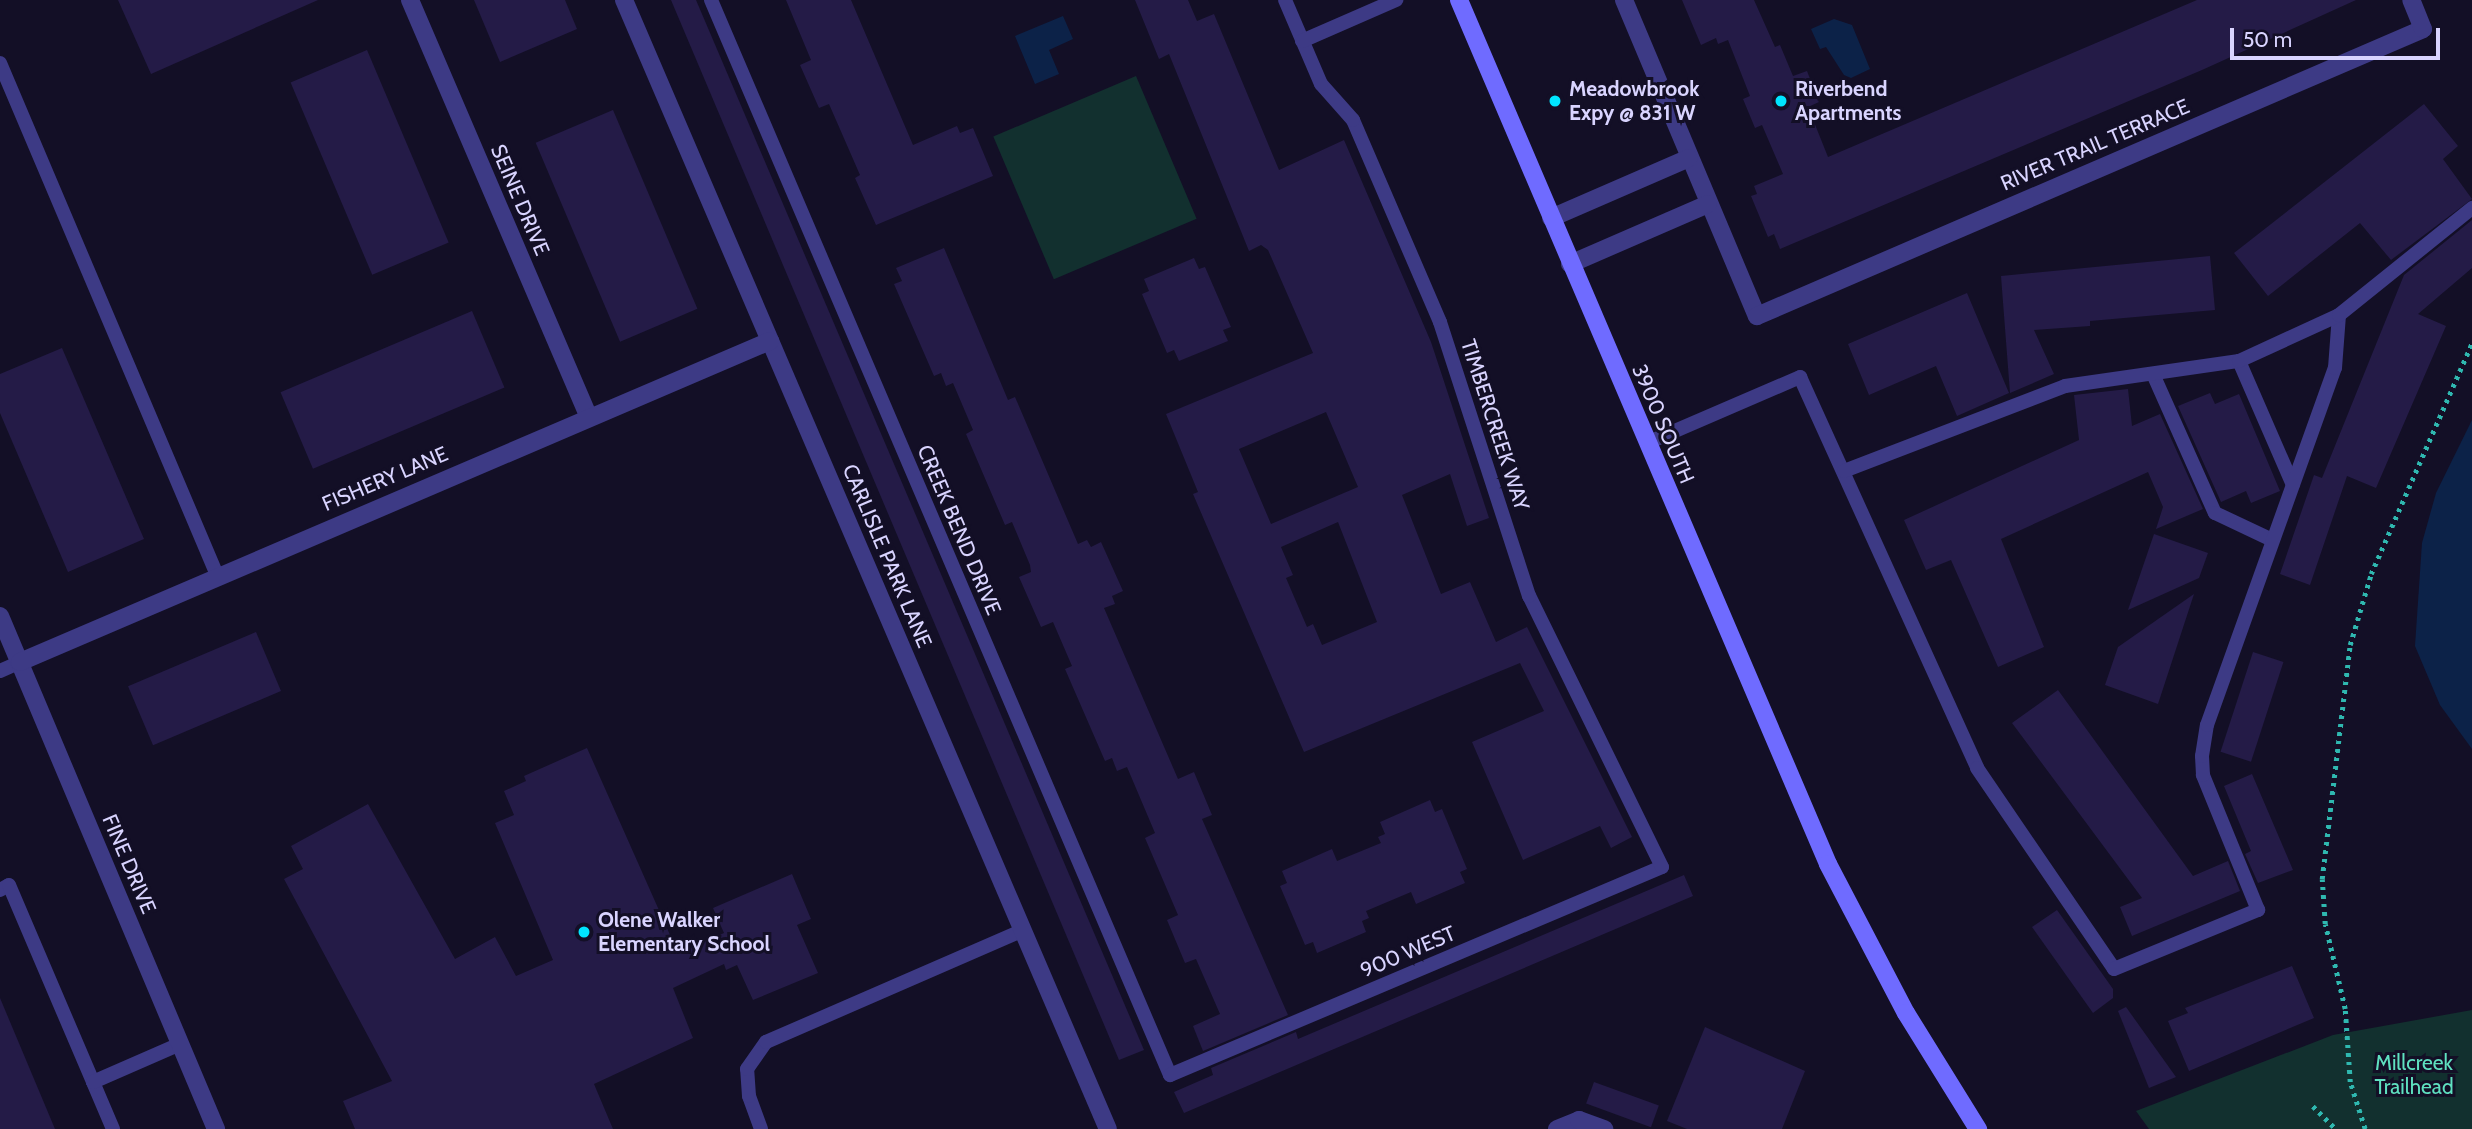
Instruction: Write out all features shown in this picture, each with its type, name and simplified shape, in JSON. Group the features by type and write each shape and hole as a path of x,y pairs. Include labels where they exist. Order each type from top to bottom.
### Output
{"main road":[{"name":"3900 SOUTH","path":"1459,0 1828,864 1906,1013 1978,1129"}],"street":[{"name":"SEINE DRIVE","path":"410,0 589,417"},
{"name":"CARLISLE PARK LANE","path":"624,0 1108,1129"},
{"path":"1570,264 1709,204 1624,0"},
{"name":"RIVER TRAIL TERRACE","path":"1709,204 1757,316 2423,29 2411,0"},
{"path":"1551,218 1689,158"},
{"name":"FISHERY LANE","path":"20,663 217,575 770,341"},
{"name":"FINE DRIVE","path":"0,615 216,1129"},
{"path":"1557,1129 1579,1119 1604,1129"}],"lane":[{"name":"CREEK BEND DRIVE","path":"710,0 1170,1075"},
{"name":"TIMBERCREEK WAY","path":"1285,0 1321,85 1353,120 1440,322 1529,596 1662,867"},
{"path":"1303,41 1396,0"},
{"path":"0,63 217,575"},
{"path":"1844,471 2065,386 2239,361 2339,315 2472,208"},
{"path":"1647,443 1800,377 1977,768 2114,969 2258,910 2206,783 2202,756 2207,725 2335,368 2339,315"},
{"path":"2239,361 2292,485"},
{"path":"2153,374 2215,513 2272,540"},
{"path":"0,671 20,663"},
{"name":"900 WEST","path":"1170,1075 1662,867"},
{"path":"0,890 9,885 113,1129"},
{"path":"761,1129 749,1096 747,1069 766,1042 1023,930"},
{"path":"93,1082 180,1044"}],"path":[{"path":"2365,1129 2350,1082 2345,1009 2325,924 2322,879 2350,645 2371,573 2428,434 2472,343"},
{"path":"2313,1106 2336,1129"}],"green space":[{"path":"1136,76 1197,219 1054,279 993,137"},
{"name":"Millcreek Trailhead","path":"2472,1010 2472,1129 2149,1129 2136,1111 2333,1035"}],"water":[{"path":"1063,16 1073,39 1049,50 1059,74 1035,84 1015,36"},
{"path":"1834,19 1852,25 1870,69 1851,78 1844,75 1826,47 1820,49 1811,29"},
{"path":"2472,420 2472,749 2440,705 2415,646 2422,543 2436,493"}],"building":[{"path":"118,0 318,0 151,74"},
{"path":"474,0 565,0 577,29 500,62"},
{"path":"671,0 696,0 1144,1050 1119,1060"},
{"path":"786,0 851,0 913,145 957,126 960,133 973,128 993,176 876,225 855,178 860,175 829,104 819,108 800,65 811,60"},
{"path":"1135,0 1188,0 1197,21 1214,14 1279,170 1344,140 1431,342 1489,518 1467,526 1450,474 1402,495 1441,594 1470,582 1496,642 1527,627 1632,837 1611,848 1600,826 1523,860 1472,742 1544,711 1520,663 1304,752 1193,494 1198,492 1166,414 1313,353 1268,250 1261,245 1249,251 1169,54 1159,59","holes":["1326,412 1358,487 1271,524 1239,449","1338,522 1377,622 1322,645 1313,624 1307,627 1286,578 1293,575 1281,547"]},
{"path":"1682,0 1754,0 1775,47 1780,45 1793,76 1807,71 1819,102 1808,107 1828,157 2197,0 2356,0 2202,70 1780,249 1774,234 1768,237 1751,196 1757,194 1754,186 1783,174 1762,125 1755,128 1743,99 1750,96 1728,40 1718,44 1716,38 1701,45"},
{"path":"367,50 449,242 372,275 291,82"},
{"path":"2424,104 2458,146 2443,159 2472,199 2391,260 2360,223 2268,296 2234,253"},
{"path":"613,110 697,309 620,342 536,143"},
{"path":"2472,220 2472,268 2418,314 2446,326 2376,488 2347,476 2310,585 2280,574 2314,475 2322,478 2404,275"},
{"path":"944,248 1008,400 1015,397 1078,544 1087,540 1091,547 1101,542 1123,591 1112,596 1115,604 1104,608 1178,779 1194,772 1212,815 1202,819 1288,1015 1203,1051 1193,1026 1220,1014 1196,959 1185,963 1167,920 1178,915 1145,838 1155,833 1127,767 1117,771 1112,758 1105,761 1065,669 1072,666 1053,622 1041,627 1019,577 1031,572 1030,565 1012,522 1005,525 966,434 973,430 953,383 946,386 941,373 934,376 894,284 902,281 896,268"},
{"path":"2210,256 2215,310 2090,321 2090,326 2034,330 2054,374 2010,393 2001,276"},
{"path":"1194,258 1199,269 1205,267 1231,327 1223,330 1228,341 1179,361 1174,350 1167,353 1142,294 1149,291 1144,279"},
{"path":"1967,293 2009,393 1957,416 1936,366 1869,395 1848,344"},
{"path":"472,311 504,387 313,469 281,392"},
{"path":"62,348 144,539 68,572 0,413 0,374"},
{"path":"2128,389 2132,426 2160,414 2203,509 2156,529 2163,507 2148,472 2001,539 2044,647 1998,667 1951,560 1926,570 1904,520 2079,440 2074,395"},
{"path":"2210,393 2215,404 2239,394 2280,491 2251,503 2246,491 2221,502 2178,406"},
{"path":"2154,534 2208,553 2199,578 2128,610"},
{"path":"2194,594 2158,704 2105,685 2118,647"},
{"path":"256,632 281,691 153,745 128,686"},
{"path":"2253,652 2283,662 2251,762 2221,752"},
{"path":"2058,690 2193,876 2228,861 2240,891 2132,936 2120,907 2142,898 2012,723"},
{"path":"587,748 678,953 724,933 713,908 792,874 811,919 797,925 818,973 753,1000 737,965 726,970 724,964 673,988 693,1038 594,1084 613,1129 355,1129 343,1101 392,1081 284,879 303,869 291,846 368,804 455,959 495,937 516,976 553,960 495,823 514,815 504,791 526,781 524,776"},
{"path":"2252,774 2293,870 2258,883 2245,854 2251,851 2224,786"},
{"path":"1430,800 1435,812 1442,809 1467,869 1460,872 1465,883 1416,904 1411,892 1366,911 1369,918 1362,921 1366,932 1317,953 1313,942 1305,945 1280,886 1287,883 1282,871 1332,849 1337,861 1381,843 1378,837 1385,834 1380,822"},
{"path":"1684,875 1693,896 1184,1113 1174,1092 1213,1075 1211,1068 1296,1032 1298,1039"},
{"path":"2057,910 2113,989 2113,998 2093,1013 2032,927"},
{"path":"2292,966 2314,1018 2189,1071 2168,1021 2188,1013 2185,1008"},
{"path":"0,998 55,1129 0,1129"},
{"path":"2126,1007 2176,1077 2149,1088 2118,1011"},
{"path":"1705,1027 1805,1071 1782,1129 1687,1129 1667,1121"},
{"path":"1594,1082 1659,1106 1651,1127 1586,1104"}],"place":[{"name":"Meadowbrook Expy @ 831 W","path":"1555,101"},
{"name":"Riverbend Apartments","path":"1781,101"},
{"name":"Olene Walker Elementary School","path":"584,932"}]}
